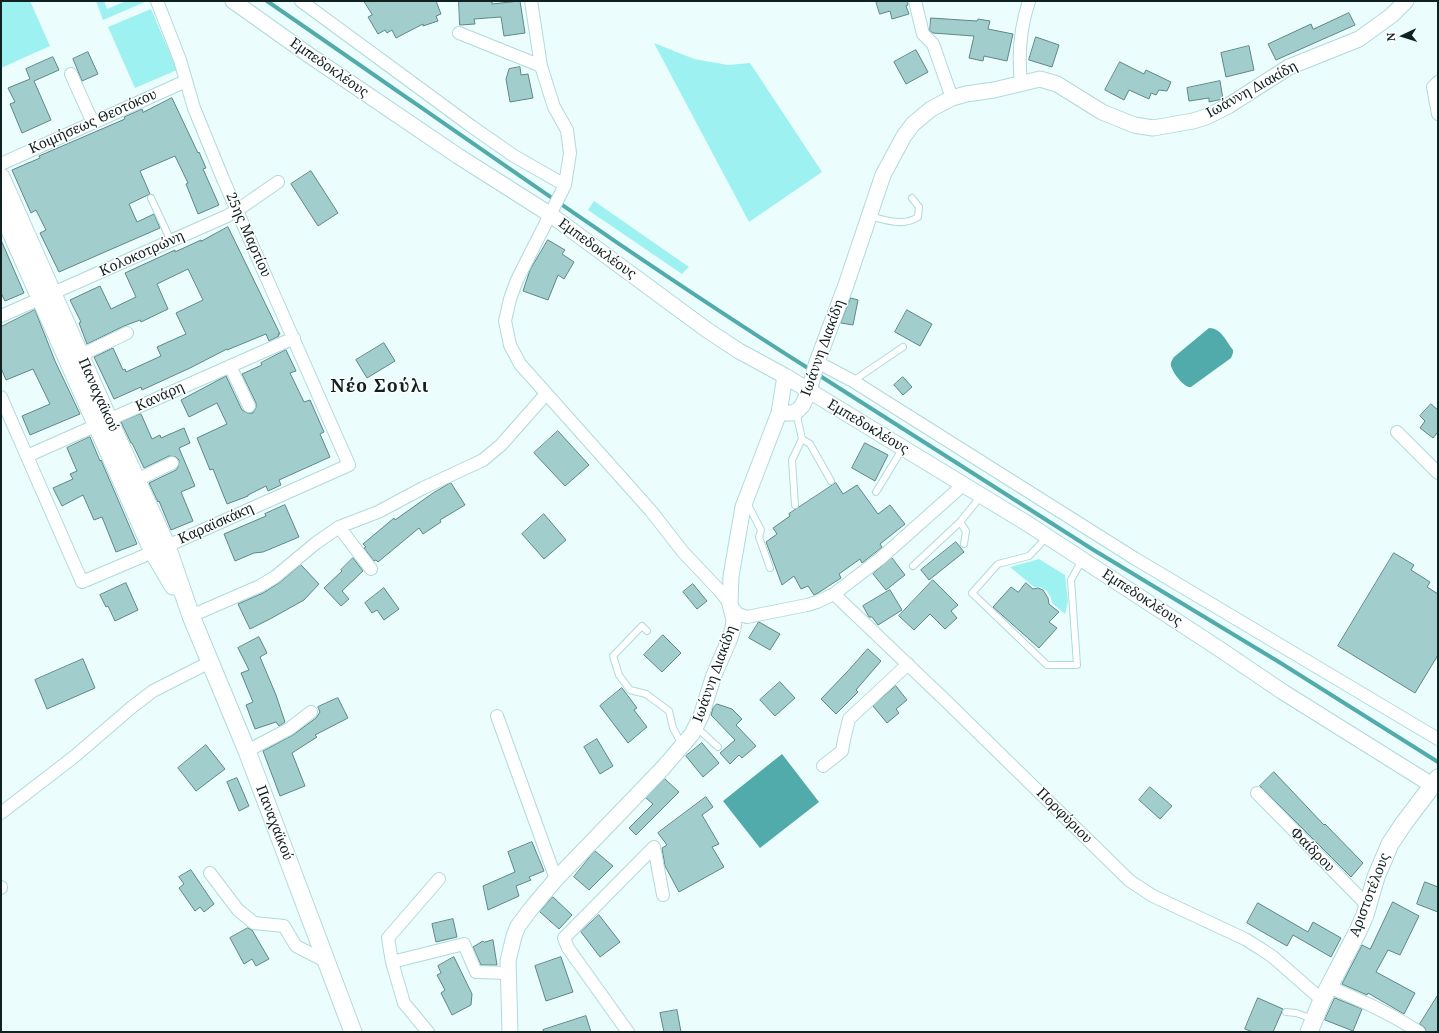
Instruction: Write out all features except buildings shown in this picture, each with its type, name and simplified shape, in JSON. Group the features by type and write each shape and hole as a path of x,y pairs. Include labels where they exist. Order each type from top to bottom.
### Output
{"main road":[{"name":"Παναχαϊκού","path":"1,177 47,296 191,616 210,662 246,751 353,1032"},
{"name":"Παναχαϊκού","path":"1,210 81,356 103,422 137,480 160,549"},
{"name":"Αριστοτέλους","path":"1312,1026 1325,994 1356,936 1368,906 1376,877 1390,844 1404,823 1436,783"}],"street":[{"name":"25ης Μαρτίου","path":"157,1 177,54 201,126 236,211 350,465"},
{"name":"Εμπεδοκλέους","path":"233,1 451,152 551,215 707,330 739,351 785,376 981,496 1047,537 1283,692 1436,783"},
{"path":"301,1 471,126 563,190"},
{"path":"531,1 541,66 554,107 567,130 570,153 563,190 517,280 510,299 505,321 510,345 520,364 650,511 683,552 738,614 747,617 808,605 834,594 881,558 963,485"},
{"path":"916,1 923,34 934,44 952,98"},
{"path":"1021,83 1019,63 1020,49 1023,26 1029,1"},
{"name":"Ιωάννη Διακίδη","path":"510,1032 508,961 518,926 556,879 663,768 696,727 701,716 714,675 730,638 734,620 730,604 731,576 740,517 745,500 779,414 793,413 798,410 802,406 809,391 817,362 846,285 883,175 904,136 913,124 928,112 952,98 1040,79 1052,82 1112,116 1143,128 1160,127 1193,121 1213,114 1237,102 1289,67 1358,39 1392,15 1406,1"},
{"path":"459,33 541,66"},
{"path":"71,74 93,123"},
{"name":"Κοιμήσεως Θεοτόκου","path":"1,164 186,81"},
{"path":"1438,82 1433,86 1438,114"},
{"name":"Κολοκοτρώνη","path":"1,316 236,211 278,182"},
{"path":"81,356 127,333"},
{"name":"Κανάρη","path":"27,456 294,338"},
{"path":"817,362 854,381 1134,558 1438,739"},
{"path":"230,366 249,406"},
{"path":"779,414 785,376"},
{"path":"191,616 260,586 275,577 316,542 339,527 378,512 423,488 483,460 502,444 546,394"},
{"path":"1,397 27,456"},
{"path":"1397,432 1438,473"},
{"name":"Καραϊσκάκη","path":"27,456 82,582 350,465"},
{"path":"137,480 172,462"},
{"path":"339,527 371,569"},
{"name":"Πορφύριου","path":"834,594 908,664 1130,881 1153,896 1245,939 1274,957 1325,994 1376,1007 1406,1023 1419,1032"},
{"path":"1,812 75,756 153,691 210,662"},
{"path":"823,766 842,751 850,719 908,664"},
{"path":"246,751 289,729 311,712"},
{"path":"497,716 556,879"},
{"name":"Φαίδρου","path":"1257,793 1368,906"},
{"path":"628,1032 568,948 564,938 654,847 663,895"},
{"path":"210,873 238,910 254,923 284,926 296,946 327,962"},
{"path":"428,1032 404,1003 392,962 388,938 439,879"},
{"path":"392,962 464,944 476,972 508,973"}],"lane":[{"path":"151,198 170,241"},
{"path":"869,216 896,223 912,222 918,217 919,207 912,198"},
{"path":"854,381 903,347"},
{"path":"795,505 792,460 802,439 798,421 798,410"},
{"path":"802,439 810,444 831,481"},
{"path":"876,492 903,448"},
{"path":"913,566 960,522 981,496"},
{"path":"745,500 761,530 759,537 770,568"},
{"path":"960,522 966,532 964,544"},
{"path":"1047,537 1029,556 998,564 972,593 1047,665 1077,665 1071,580 1082,560"},
{"path":"647,631 642,626 613,656 618,675 630,690 646,694 669,711 673,728 682,745"},
{"path":"696,727 718,747"},
{"path":"1286,1012 1296,1013 1312,1026"}],"shaded area":[{"path":"1,1 30,1 50,46 1,68"},
{"path":"96,1 104,1 107,9 126,1 147,1 103,20"},
{"path":"151,9 177,70 135,88 108,27"},
{"path":"654,43 694,59 728,65 750,63 822,172 749,222"},
{"path":"594,201 689,267 682,274 588,210"},
{"path":"1209,328 1217,330 1220,333 1233,350 1233,353 1231,358 1191,387 1188,387 1176,376 1172,369 1171,362 1174,357"},
{"path":"1039,559 1065,575 1068,601 1065,614 1052,603 1047,591 1040,587 1034,587 1010,567"},
{"path":"782,754 819,802 760,848 723,801"}],"waterway":[{"path":"267,1 605,235 811,370"},
{"path":"817,374 1092,549 1279,662 1438,762"}],"district":[{"name":"Νέο Σούλι","path":"380,387"}]}
